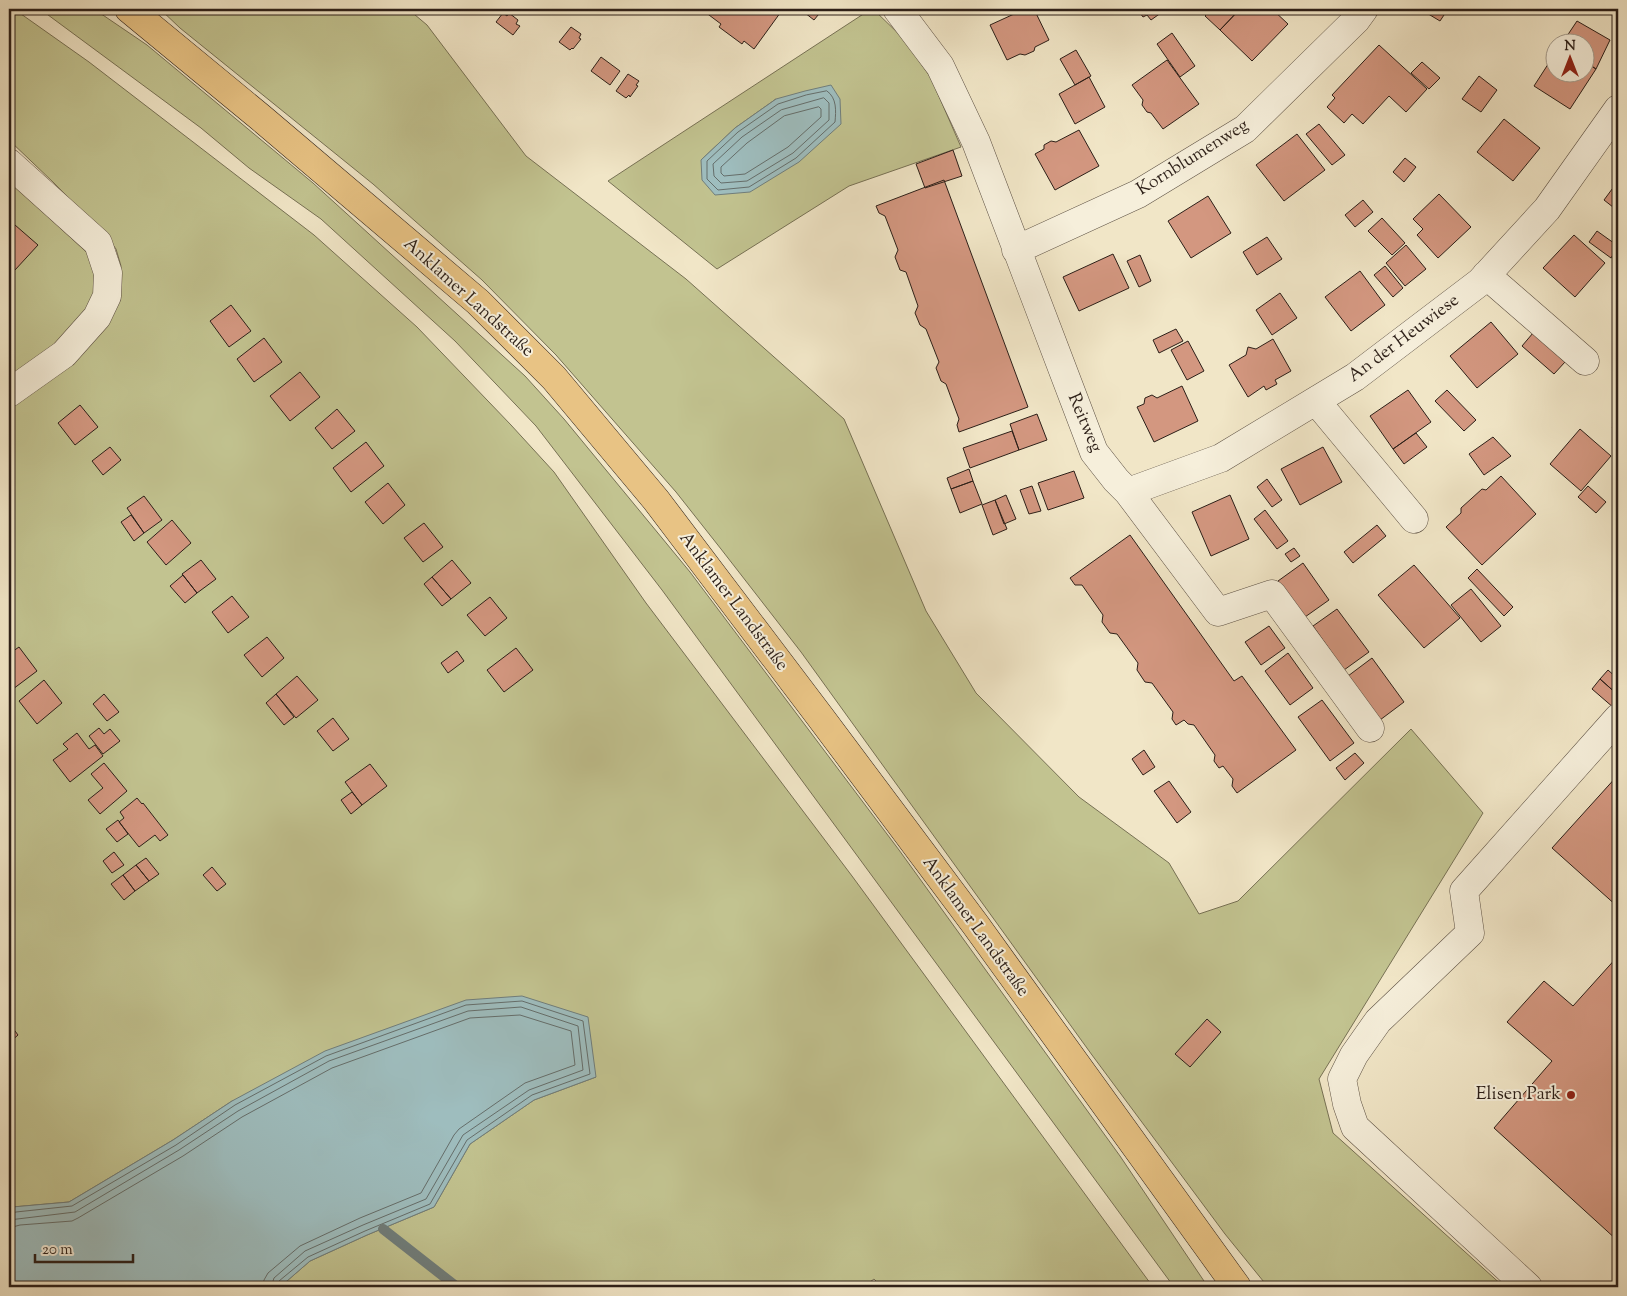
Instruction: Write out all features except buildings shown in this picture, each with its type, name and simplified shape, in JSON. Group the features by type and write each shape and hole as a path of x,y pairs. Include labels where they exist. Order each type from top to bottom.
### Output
{"main road":[{"name":"Anklamer Landstraße","path":"129,9 260,117 478,302 554,378 656,500 822,718 975,924 1237,1287"}],"street":[{"name":"Reitweg","path":"897,9 940,66 976,142 1094,452 1128,492 1218,612 1272,594 1370,728"},
{"name":"Kornblumenweg","path":"1016,250 1138,194 1245,129 1356,20 1364,9"},
{"name":"An der Heuwiese","path":"1128,492 1221,458 1354,377 1480,282 1547,209 1618,110"},
{"path":"9,163 98,243 108,272 107,296 97,317 64,354 9,393"},
{"path":"1486,275 1585,361"},
{"path":"1316,400 1414,519"},
{"path":"1528,1287 1355,1127 1346,1104 1342,1079 1354,1055 1378,1020 1470,933 1464,891 1618,718"}],"green space":[{"path":"9,9 14,9 89,62 314,235 417,327 554,472 646,603 852,876 1153,1287 882,1287 874,1279 863,1287 280,1287 310,1261 434,1207 470,1144 534,1100 596,1077 232,1101 173,1140 69,1202 13,1207 9,1211 9,181 119,282 121,266 116,249 107,237 9,140"},
{"path":"40,9 94,9 147,45 313,183 525,376 564,419 690,572 899,850 1120,1156 1208,1287 1174,1287 662,590 536,426 455,341 321,219 249,168 201,128"},
{"path":"160,9 408,9 427,25 526,156 686,279 844,419 926,611 976,693 1079,797 1169,863 1199,914 1238,901 1411,729 1483,813 1319,1079 1333,1133 1504,1287 1268,1287 1225,1234 1092,1055 801,652 676,492 556,355 482,280 373,184 180,28"},
{"path":"871,9 903,38 931,78 961,147 849,186 717,269 608,181","holes":["776,99 701,160 735,128"]}],"water":[{"path":"831,85 840,99 841,124 799,162 750,192 715,195 702,180 701,160 735,128 776,99"},
{"path":"522,996 588,1017 596,1077 534,1100 470,1144 434,1207 310,1261 280,1287 9,1287 9,1211 12,1207 69,1202 173,1140 232,1101 325,1051 466,1000"}],"waterway":[{"path":"383,1229 457,1287"}],"place":[{"name":"Elisen Park","path":"1571,1095"}]}
